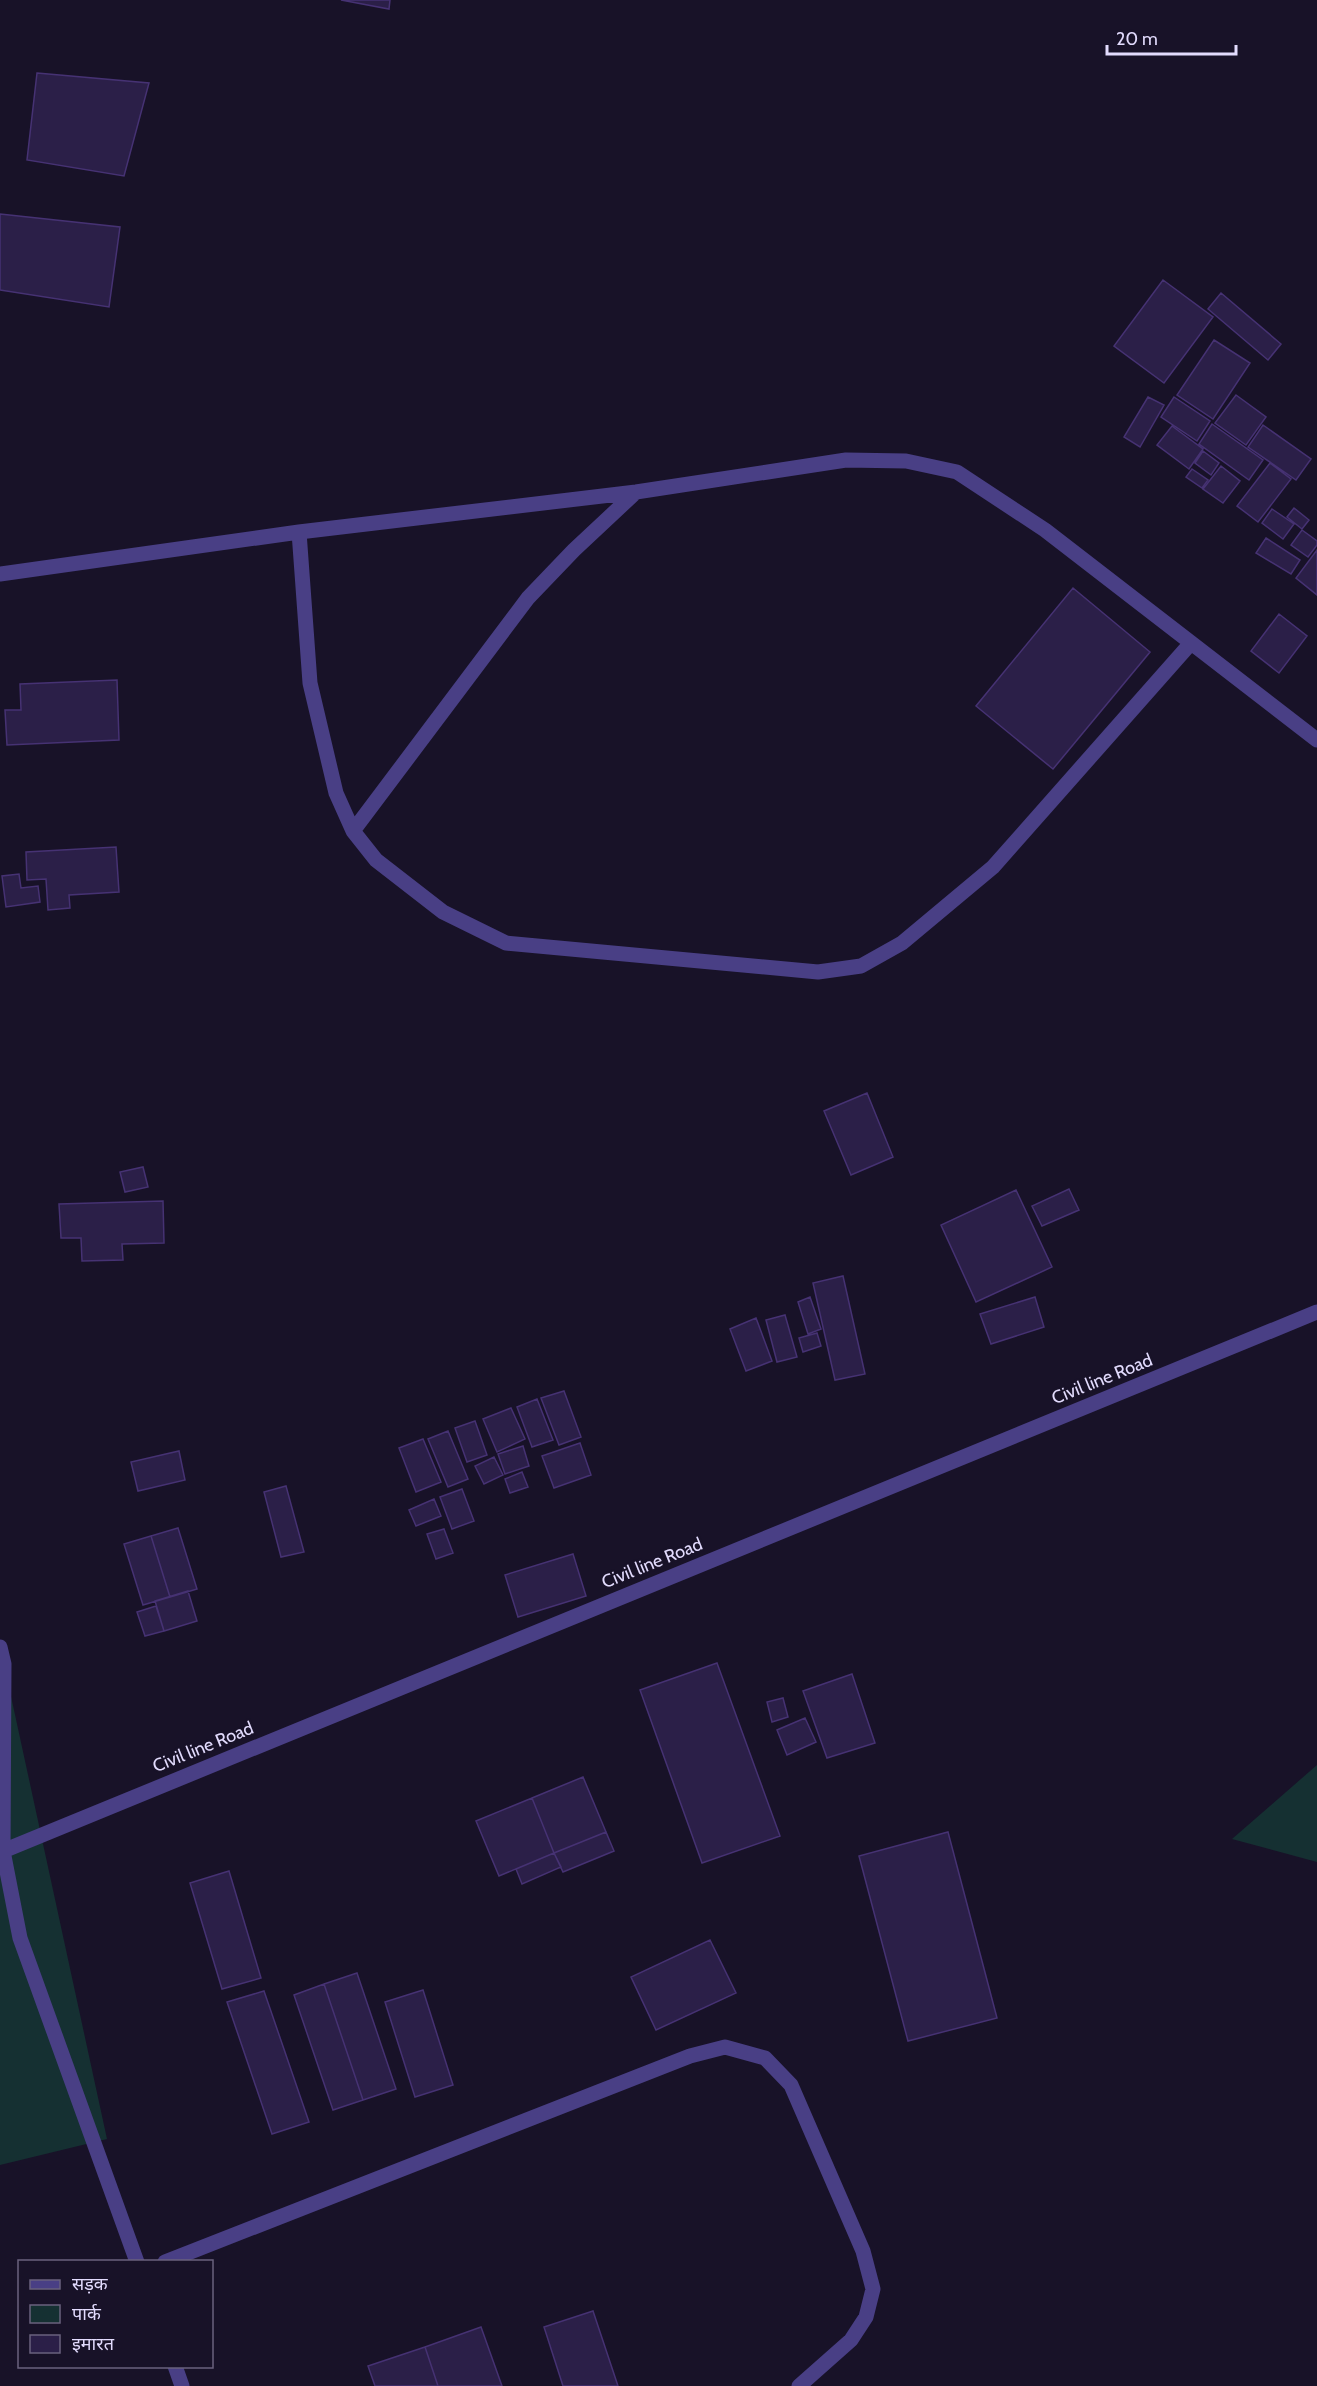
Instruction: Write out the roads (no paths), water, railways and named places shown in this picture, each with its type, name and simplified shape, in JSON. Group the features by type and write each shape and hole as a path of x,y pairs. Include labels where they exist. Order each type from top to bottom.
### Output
{"street":[{"path":"0,574 299,532 636,492 846,460 906,461 957,472 1045,530 1317,740"},
{"path":"353,831 528,598 574,550 636,492"},
{"path":"299,532 310,683 336,793 353,831 376,860 443,912 507,943 818,972 861,966 902,943 993,867 1191,643"},
{"name":"Civil line Road","path":"3,1851 1317,1312"},
{"path":"0,1647 4,1664 3,1851 20,1938 136,2260"},
{"path":"170,2260 690,2056 725,2047 765,2058 791,2085 863,2251 873,2289 866,2317 852,2340 800,2386"},
{"path":"175,2368 182,2386"}]}
